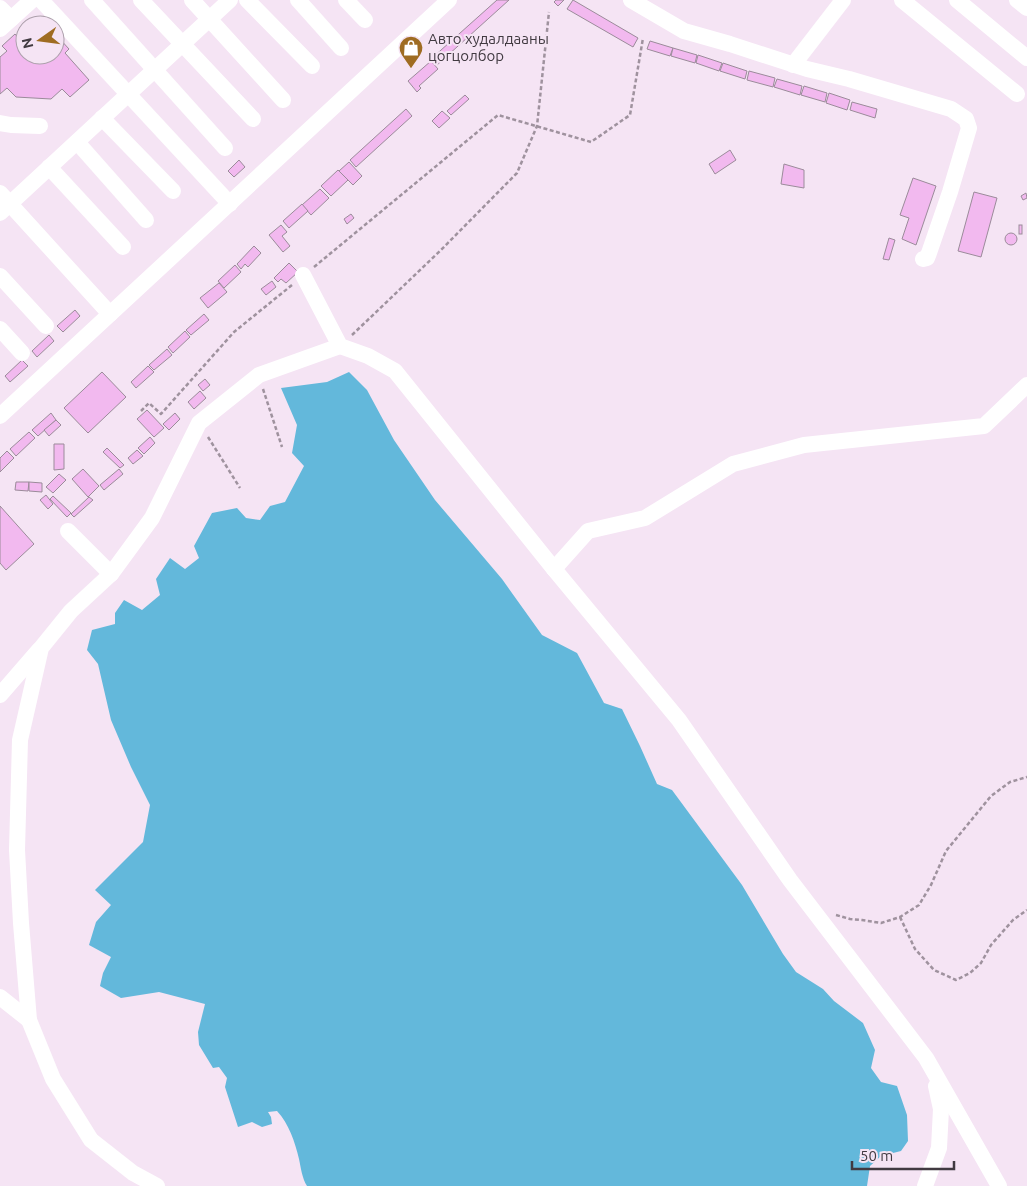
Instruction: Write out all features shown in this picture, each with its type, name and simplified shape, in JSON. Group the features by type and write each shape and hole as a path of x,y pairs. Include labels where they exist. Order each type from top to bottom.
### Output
{"street":[{"path":"4,19 32,0"},
{"path":"41,0 230,204"},
{"path":"92,0 225,148"},
{"path":"141,0 253,119"},
{"path":"192,0 282,100"},
{"path":"110,314 3,203 49,168 230,0"},
{"path":"247,0 312,66"},
{"path":"298,0 341,48"},
{"path":"346,0 365,20"},
{"path":"0,416 449,0"},
{"path":"632,0 684,31 807,69 849,79 951,109 966,119 969,128 950,192 927,258 923,259"},
{"path":"794,64 843,0"},
{"path":"902,0 1017,94"},
{"path":"957,0 1027,58"},
{"path":"1017,0 1027,8"},
{"path":"102,118 173,191"},
{"path":"0,123 40,126"},
{"path":"77,142 146,220"},
{"path":"49,168 123,247"},
{"path":"304,275 340,346"},
{"path":"0,276 46,326"},
{"path":"0,329 22,353"},
{"path":"0,695 71,611 111,574 152,518 199,422 259,375 340,346 368,356 395,371 554,569 679,720 790,880 926,1058 999,1186"},
{"path":"554,569 588,531 646,518 733,464 804,445 984,426 1027,385"},
{"path":"68,531 111,574"},
{"path":"41,648 20,740 17,840 20,923 29,1020 53,1079 92,1140 133,1173 157,1186"},
{"path":"0,997 29,1020"},
{"path":"925,1186 939,1148 941,1109 932,1069"}],"path":[{"path":"340,346 440,252 517,173 537,126 549,12"},
{"path":"141,411 149,403 161,414 234,332 498,115 591,142 630,115 643,38"},
{"path":"259,375 282,447"},
{"path":"199,422 240,488"},
{"path":"831,911 838,916 850,919 881,922 900,917 919,905 931,886 946,851 991,796 1010,782 1027,777"},
{"path":"900,917 915,949 921,956 934,970 956,980 970,973 981,963 990,945 1013,920 1027,910"}],"water":[{"path":"349,372 367,390 394,440 435,500 502,579 542,635 577,653 604,703 622,709 657,784 672,790 742,885 783,954 796,972 823,989 834,1001 863,1023 875,1050 871,1068 881,1082 897,1086 907,1115 908,1141 901,1151 881,1156 870,1166 867,1186 307,1186 291,1134 277,1111 268,1112 272,1124 262,1127 252,1122 238,1127 225,1087 227,1078 219,1067 213,1068 199,1045 198,1032 205,1004 159,992 121,998 100,986 103,973 111,957 89,945 96,922 111,905 95,890 143,842 150,805 111,720 98,664 87,650 92,630 115,624 115,613 124,600 142,610 160,595 156,579 170,558 185,569 199,558 194,546 212,513 237,508 246,518 260,520 270,506 285,502 304,466 292,453 297,425 281,388 327,382"}],"building":[{"path":"497,0 509,0 437,65 431,59"},
{"path":"556,0 564,0 558,6 554,2"},
{"path":"573,0 638,38 633,47 567,9"},
{"path":"15,34 15,65 65,65 65,53 89,80 70,97 62,89 51,99 16,97 7,88 0,94 0,57 7,51 2,46"},
{"path":"650,41 673,48 670,56 647,49"},
{"path":"65,45 69,49 65,53"},
{"path":"673,48 697,55 695,63 671,56"},
{"path":"698,55 722,63 719,71 696,63"},
{"path":"431,61 438,69 419,86 421,88 417,92 408,81"},
{"path":"723,63 747,71 745,79 720,71"},
{"path":"749,71 775,78 773,87 747,80"},
{"path":"777,79 802,86 800,95 774,87"},
{"path":"804,86 827,93 825,102 801,95"},
{"path":"829,93 850,100 847,110 826,103"},
{"path":"465,95 469,99 451,115 447,111"},
{"path":"852,102 877,109 875,118 850,110"},
{"path":"406,109 412,116 356,167 350,160"},
{"path":"442,111 450,118 439,128 432,121"},
{"path":"730,150 736,160 715,174 709,164"},
{"path":"239,160 245,167 234,177 228,171"},
{"path":"349,162 362,176 353,185 339,171"},
{"path":"784,164 804,170 804,188 781,184"},
{"path":"338,170 348,180 331,196 321,186"},
{"path":"913,178 936,186 916,245 902,239 909,218 900,215"},
{"path":"320,189 329,198 311,215 302,205"},
{"path":"974,192 997,198 981,257 958,251"},
{"path":"1026,193 1027,198 1023,200 1021,196"},
{"path":"302,204 308,211 289,228 283,221"},
{"path":"351,214 354,218 347,224 344,219"},
{"path":"281,225 287,232 282,236 290,246 283,252 269,235"},
{"path":"1019,225 1022,225 1022,234 1019,234"},
{"path":"1011,233 1017,239 1011,245 1005,239"},
{"path":"889,238 895,240 889,260 883,259"},
{"path":"254,246 261,253 248,267 245,264 241,269 237,264"},
{"path":"289,263 298,272 286,283 281,279 278,282 274,278"},
{"path":"235,265 241,272 224,288 218,281"},
{"path":"272,281 276,287 266,295 261,289"},
{"path":"219,283 227,292 208,308 200,298"},
{"path":"75,310 80,316 63,332 57,326"},
{"path":"204,314 209,320 191,335 186,330"},
{"path":"185,331 190,337 173,353 168,347"},
{"path":"49,335 54,341 37,357 32,351"},
{"path":"167,349 172,355 154,370 149,365"},
{"path":"22,360 28,366 10,382 5,376"},
{"path":"148,366 154,372 136,388 131,382"},
{"path":"102,372 126,397 88,433 64,408"},
{"path":"205,379 210,385 203,391 198,385"},
{"path":"200,391 206,398 194,409 188,402"},
{"path":"147,410 164,428 154,437 137,419"},
{"path":"51,413 56,420 38,436 32,430"},
{"path":"175,413 180,419 169,430 163,424"},
{"path":"56,420 61,425 49,436 44,430"},
{"path":"29,432 35,438 16,456 10,449"},
{"path":"150,437 155,443 144,454 138,448"},
{"path":"54,444 64,444 64,469 54,470"},
{"path":"107,448 124,465 120,468 103,452"},
{"path":"137,450 143,456 133,464 128,458"},
{"path":"7,451 14,458 0,472 0,458"},
{"path":"83,469 99,486 88,497 72,479"},
{"path":"119,469 123,474 104,490 100,485"},
{"path":"59,474 66,480 53,493 46,487"},
{"path":"16,482 29,482 28,491 15,490"},
{"path":"29,482 42,483 42,492 29,491"},
{"path":"46,495 53,504 48,509 40,500"},
{"path":"53,496 71,513 67,517 50,499"},
{"path":"89,497 93,500 74,517 71,514"},
{"path":"0,506 34,544 6,570 0,563"}],"place":[{"name":"Авто худалдааны цогцолбор","path":"411,69"}]}
